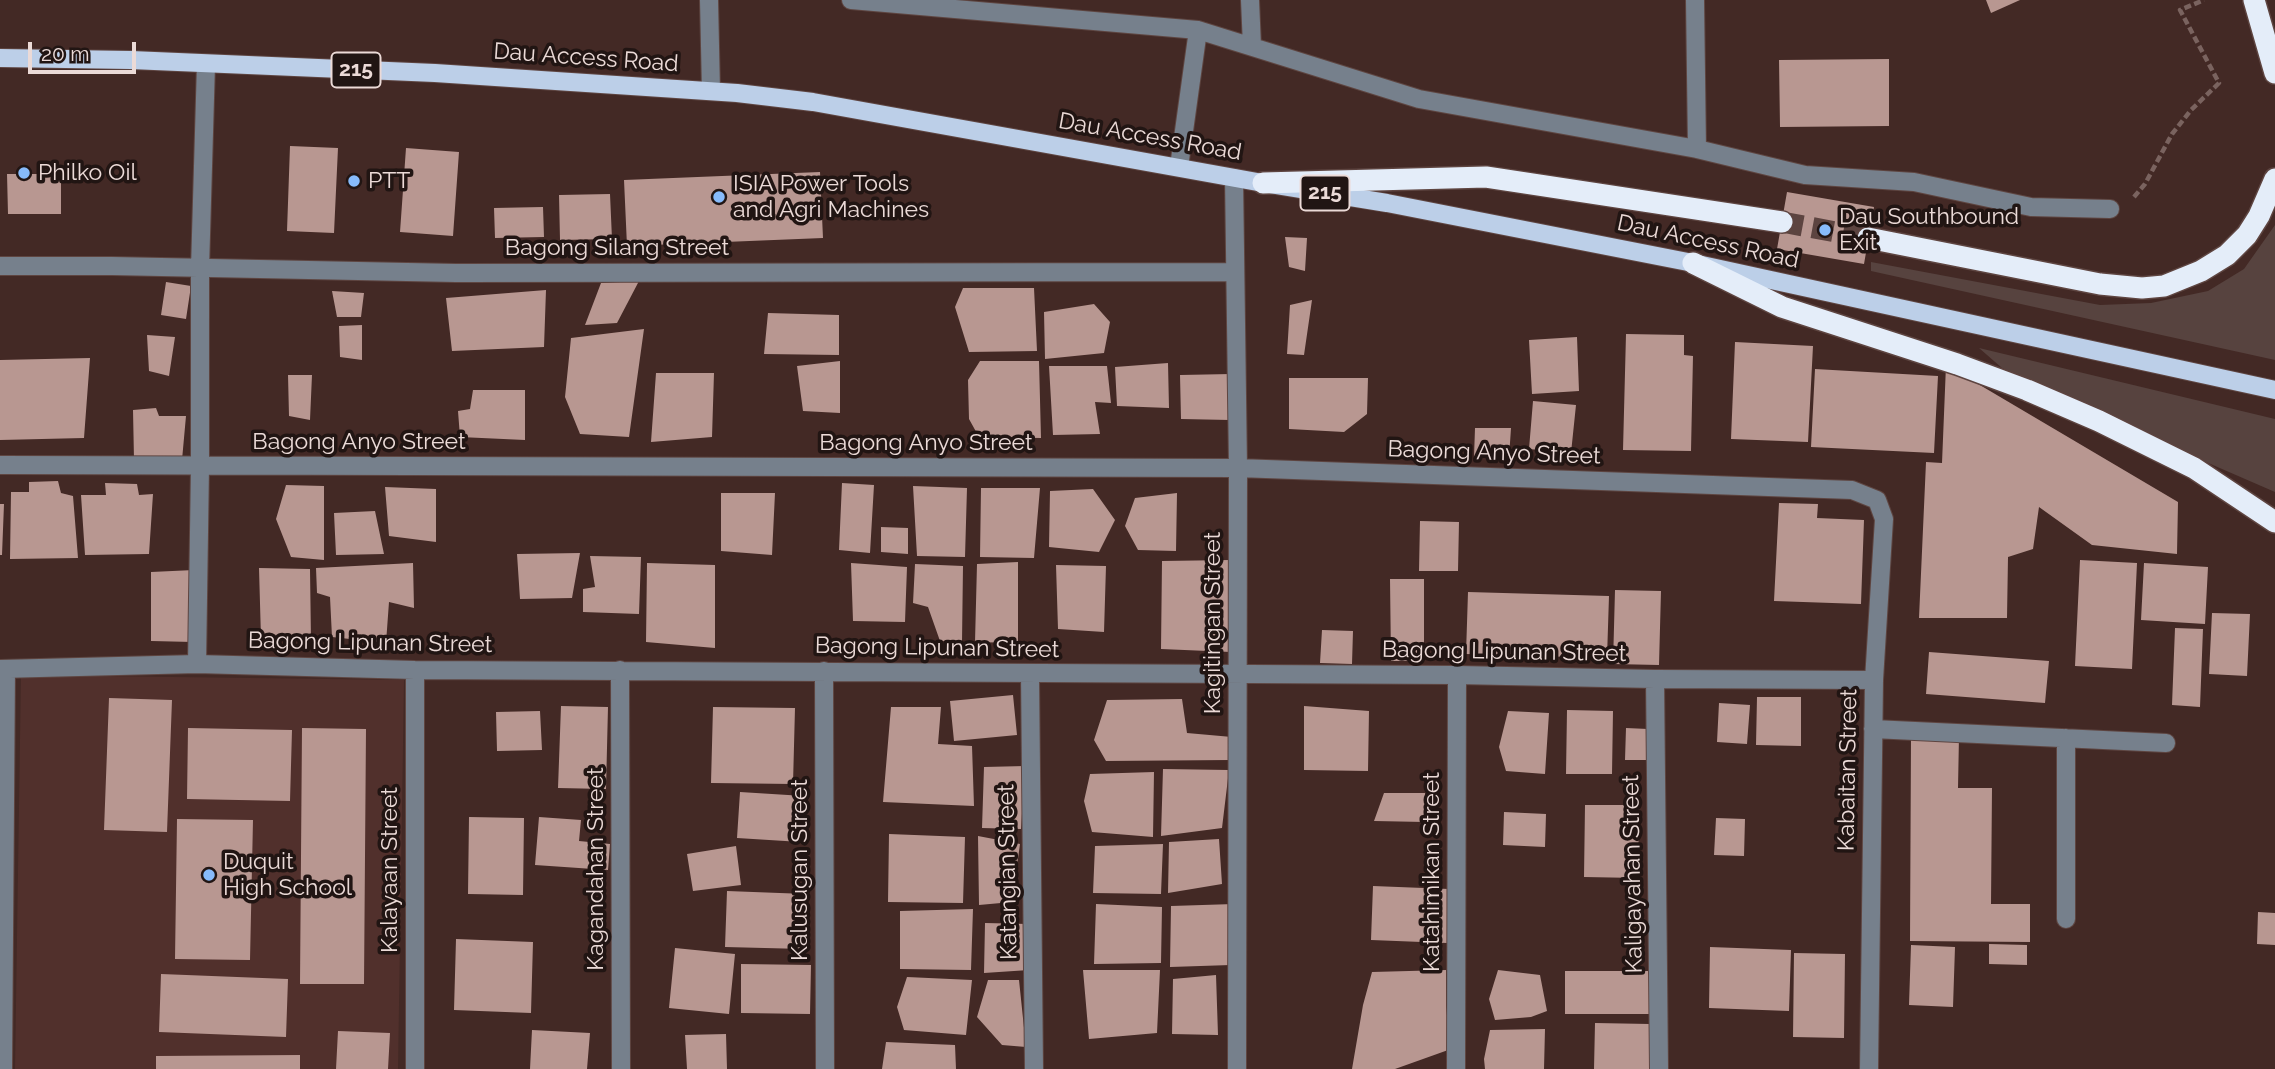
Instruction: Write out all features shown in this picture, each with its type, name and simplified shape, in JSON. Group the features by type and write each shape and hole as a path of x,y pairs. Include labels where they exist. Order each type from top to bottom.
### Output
{"highway":[{"path":"2254,0 2275,73"},
{"path":"1263,183 1486,177 1782,222"},
{"path":"1868,238 2100,284 2143,289 2164,286 2201,271 2227,255 2247,235 2259,216 2275,179"},
{"path":"1693,263 1782,307 1957,364 2099,421 2194,468 2275,522"}],"main road":[{"name":"Dau Access Road","path":"0,58 435,73 711,91 863,110 1234,178 1387,203 1693,263 2275,390"}],"street":[{"path":"709,0 711,91"},
{"path":"851,0 1198,30 1419,99 1697,149 1805,175 1914,182 2031,207 2110,209"},
{"path":"1250,0 1252,46"},
{"path":"1695,0 1697,149"},
{"path":"1180,167 1198,30"},
{"path":"197,664 200,269 206,64"},
{"name":"Kagitingan Street","path":"1234,178 1238,468 1237,1069"},
{"name":"Bagong Silang Street","path":"0,266 456,273 1234,272"},
{"name":"Bagong Anyo Street","path":"0,465 1238,468 1852,490"},
{"name":"Kabaitan Street","path":"1852,490 1877,500 1884,519 1874,680 1869,1069"},
{"name":"Bagong Lipunan Street","path":"3,669 197,664 415,670 1457,675 1874,680"},
{"path":"3,669 3,1069"},
{"name":"Kalayaan Street","path":"415,670 415,1069"},
{"name":"Kagandahan Street","path":"620,670 621,1069"},
{"name":"Kalusugan Street","path":"824,671 825,1069"},
{"name":"Katangian Street","path":"1030,674 1034,1069"},
{"name":"Katahimikan Street","path":"1455,1069 1457,675"},
{"name":"Kaligayahan Street","path":"1656,679 1659,1069"},
{"path":"1873,729 2166,743"},
{"path":"2066,738 2066,919"}],"path":[{"path":"2110,209 2121,209 2129,203 2145,184 2172,134 2191,110 2219,83 2180,10 2204,0"}],"shaded area":[{"path":"2275,225 2275,360 1871,271 1871,262 2100,305 2151,303 2208,291 2244,269"},
{"path":"1979,348 2275,419 2275,492 2153,439 2002,368"},
{"name":"Duquit High School","path":"21,675 404,680 398,1069 15,1069"}],"building":[{"path":"1986,0 2020,0 1991,13"},
{"path":"1889,59 1889,126 1780,127 1779,60"},
{"path":"290,146 338,148 334,233 287,231"},
{"path":"406,148 459,152 453,236 400,232"},
{"path":"820,172 823,238 627,246 624,180"},
{"path":"7,174 61,174 61,214 8,214"},
{"name":"Dau Southbound Exit","path":"1787,192 1874,207 1864,264 1777,249"},
{"path":"610,194 612,239 560,240 559,195"},
{"path":"543,207 544,237 495,238 494,208"},
{"path":"1285,237 1307,238 1305,271 1289,267"},
{"path":"639,281 617,323 585,325 601,283"},
{"path":"166,282 191,286 186,319 161,315"},
{"path":"963,288 1034,288 1037,351 969,352 955,307"},
{"path":"546,290 544,347 452,351 446,298"},
{"path":"332,291 364,293 361,317 337,317"},
{"path":"1312,300 1304,355 1287,354 1290,305"},
{"path":"1094,304 1110,322 1104,353 1045,359 1044,312"},
{"path":"768,313 839,315 839,355 764,354"},
{"path":"362,325 362,360 340,357 339,326"},
{"path":"644,329 629,437 580,434 565,397 571,338"},
{"path":"1626,334 1684,335 1684,355 1693,356 1691,451 1623,450"},
{"path":"147,335 175,337 169,376 149,371"},
{"path":"1577,337 1579,391 1532,394 1529,340"},
{"path":"1735,342 1813,346 1808,442 1731,439"},
{"path":"90,358 84,438 0,440 0,360"},
{"path":"840,361 840,413 803,411 797,366"},
{"path":"980,361 1039,361 1041,438 979,437 969,419 968,380"},
{"path":"1168,363 1169,408 1117,406 1115,367"},
{"path":"1946,365 2178,502 2177,554 2092,545 2039,507 2033,549 2008,557 2007,618 1919,618 1926,462 1942,463"},
{"path":"1049,366 1107,366 1111,403 1095,402 1100,434 1053,435"},
{"path":"1815,369 1938,376 1934,453 1811,447"},
{"path":"656,373 714,373 712,437 651,442"},
{"path":"1231,374 1230,420 1181,419 1180,375"},
{"path":"288,375 312,375 310,420 289,416"},
{"path":"1289,378 1368,378 1367,414 1344,432 1289,429"},
{"path":"473,390 525,390 525,440 460,437 458,411 470,409"},
{"path":"1533,401 1576,405 1571,453 1529,449"},
{"path":"156,408 159,416 186,416 182,460 134,460 133,410"},
{"path":"1475,428 1511,428 1509,458 1474,457"},
{"path":"58,481 61,493 73,496 78,558 10,559 11,492 29,492 29,482"},
{"path":"105,483 137,484 139,495 153,494 149,554 85,555 81,495 106,495"},
{"path":"842,483 874,485 870,553 839,550"},
{"path":"286,485 324,486 324,560 291,557 276,519"},
{"path":"913,486 967,488 965,557 917,556"},
{"path":"385,487 436,489 436,542 389,536"},
{"path":"981,488 1040,488 1034,558 980,557"},
{"path":"1093,489 1115,520 1099,552 1049,547 1050,491"},
{"path":"721,493 775,493 772,555 721,551"},
{"path":"1177,493 1176,551 1138,550 1125,526 1135,498"},
{"path":"1779,503 1818,504 1817,518 1864,520 1861,604 1774,601"},
{"path":"0,504 4,504 2,555 0,555"},
{"path":"375,511 384,554 336,555 334,513"},
{"path":"1420,521 1459,522 1458,571 1419,571"},
{"path":"881,527 908,528 908,554 881,552"},
{"path":"580,553 572,598 520,599 517,554"},
{"path":"590,556 641,557 639,614 583,612 583,589 595,587"},
{"path":"1230,560 1231,652 1161,649 1162,561"},
{"path":"2080,560 2137,563 2132,669 2075,666"},
{"path":"1018,562 1018,643 975,642 977,564"},
{"path":"413,563 414,608 389,602 386,643 332,637 330,597 317,593 316,568"},
{"path":"647,563 715,565 715,648 646,642"},
{"path":"851,563 907,567 905,622 853,621"},
{"path":"2144,563 2208,567 2205,624 2141,620"},
{"path":"915,564 963,566 962,642 940,641 928,607 913,603"},
{"path":"1056,565 1106,566 1104,632 1058,629"},
{"path":"259,568 310,569 311,641 261,639"},
{"path":"194,570 193,642 151,641 151,572"},
{"path":"1390,579 1424,579 1424,661 1391,661"},
{"path":"1615,590 1661,591 1659,665 1613,664"},
{"path":"1468,592 1609,596 1607,658 1466,654"},
{"path":"2212,613 2250,614 2247,676 2209,674"},
{"path":"2175,628 2203,629 2200,707 2172,705"},
{"path":"1322,630 1353,631 1352,664 1320,663"},
{"path":"1929,652 2049,661 2045,703 1926,694"},
{"path":"1013,695 1017,735 954,741 950,701"},
{"path":"1757,697 1801,697 1801,746 1756,745"},
{"path":"109,698 172,700 167,832 104,830"},
{"path":"1182,699 1187,733 1232,737 1231,760 1106,761 1094,740 1107,700"},
{"path":"1719,703 1750,705 1747,744 1717,742"},
{"path":"561,706 608,707 606,789 558,788"},
{"path":"1304,706 1369,711 1368,771 1304,770"},
{"path":"713,707 795,708 793,784 711,783"},
{"path":"891,707 941,707 938,744 972,746 974,806 883,802"},
{"path":"1567,710 1613,711 1612,774 1566,774"},
{"path":"540,711 542,750 497,751 496,712"},
{"path":"1508,711 1549,713 1545,774 1506,771 1499,747"},
{"path":"188,728 292,730 290,801 187,799"},
{"path":"302,728 366,729 364,984 300,984"},
{"path":"1626,728 1648,729 1648,760 1625,760"},
{"path":"1911,736 1959,736 1958,788 1992,788 1991,904 2030,904 2030,942 1910,941"},
{"path":"1025,766 1021,829 982,828 984,767"},
{"path":"1163,769 1229,770 1222,828 1161,836"},
{"path":"1154,772 1153,837 1092,832 1084,801 1090,774"},
{"path":"740,792 804,796 801,842 737,838"},
{"path":"1384,793 1425,793 1425,822 1374,821"},
{"path":"1585,805 1639,805 1638,878 1584,877"},
{"path":"1504,812 1546,814 1545,847 1503,845"},
{"path":"469,817 524,818 523,895 468,894"},
{"path":"539,817 581,820 579,841 610,844 608,870 535,865"},
{"path":"1716,818 1745,819 1744,856 1714,855"},
{"path":"177,819 253,820 250,960 175,959"},
{"path":"889,834 965,837 963,903 888,902"},
{"path":"978,836 1020,844 1012,902 979,905"},
{"path":"1219,839 1222,884 1168,893 1169,842"},
{"path":"1163,844 1161,894 1093,893 1095,846"},
{"path":"736,846 741,885 693,891 687,854"},
{"path":"1373,886 1449,889 1447,943 1371,940"},
{"path":"727,891 806,894 804,949 725,947"},
{"path":"1096,904 1162,907 1161,963 1094,964"},
{"path":"1234,904 1231,965 1170,967 1171,906"},
{"path":"973,909 971,970 900,969 900,911"},
{"path":"2258,912 2275,913 2275,945 2257,944"},
{"path":"985,923 1028,924 1029,970 984,973"},
{"path":"456,939 533,942 531,1013 454,1010"},
{"path":"1989,944 2027,945 2027,965 1989,964"},
{"path":"1911,945 1955,947 1953,1007 1909,1005"},
{"path":"1710,947 1791,950 1789,1011 1709,1008"},
{"path":"675,948 735,954 729,1014 669,1008"},
{"path":"1794,953 1845,954 1844,1038 1793,1037"},
{"path":"741,964 811,965 810,1014 741,1013"},
{"path":"1083,970 1160,970 1157,1033 1089,1039"},
{"path":"1446,970 1446,1007 1451,1049 1395,1069 1352,1069 1363,1005 1372,972"},
{"path":"1498,970 1540,975 1547,1011 1531,1017 1495,1020 1489,999"},
{"path":"1565,971 1655,971 1655,1014 1565,1014"},
{"path":"161,974 288,979 286,1037 159,1032"},
{"path":"1216,975 1218,1035 1172,1034 1173,979"},
{"path":"907,977 972,980 966,1035 904,1030 897,1007"},
{"path":"988,980 1019,980 1026,1047 1002,1045 977,1017"},
{"path":"1595,1023 1650,1024 1650,1069 1594,1069"},
{"path":"1545,1029 1544,1069 1485,1069 1484,1059 1490,1030"},
{"path":"532,1030 590,1033 587,1069 530,1069"},
{"path":"338,1031 390,1033 388,1069 336,1069"},
{"path":"726,1034 727,1069 687,1069 685,1035"},
{"path":"886,1042 955,1045 956,1069 882,1069"},
{"path":"300,1055 300,1069 156,1069 156,1056"}],"tunnel":[{"path":"1782,222 1868,238"}],"place":[{"name":"Philko Oil","path":"24,173"},
{"name":"PTT","path":"354,181"},
{"name":"ISIA Power Tools and Agri Machines","path":"719,197"},
{"name":"Dau Southbound Exit","path":"1825,230"},
{"name":"Duquit High School","path":"209,875"}]}
